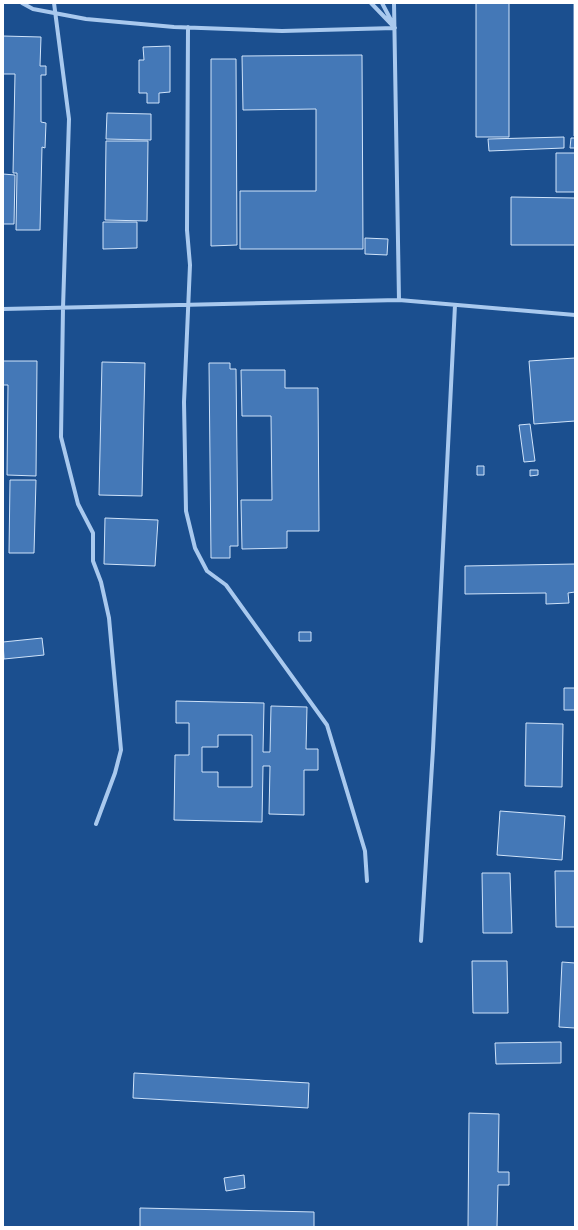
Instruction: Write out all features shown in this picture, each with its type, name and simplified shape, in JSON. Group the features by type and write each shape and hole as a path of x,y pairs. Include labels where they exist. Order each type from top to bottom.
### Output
{"street":[{"path":"22,3 33,9 86,19 188,27 282,31 395,28"},
{"path":"54,3 70,119 63,308 61,437 78,504 93,533 93,561 101,582 109,618 121,750 115,773 96,824"},
{"path":"372,3 395,28"},
{"path":"382,3 395,28"},
{"path":"394,3 399,300"},
{"path":"188,27 187,230 190,265 187,305 184,402 186,511 195,548 207,571 226,585 327,726 365,851 367,881"},
{"path":"3,309 399,300 575,315"},
{"path":"421,941 434,734 455,305"}],"building":[{"path":"476,3 509,3 509,137 476,137"},
{"path":"575,3 575,136 574,136"},
{"path":"3,36 41,37 40,66 46,66 46,75 41,75 41,122 46,123 45,148 42,147 40,230 16,230 17,173 13,173 15,74 3,74"},
{"path":"170,46 170,92 159,93 159,103 147,103 147,93 139,93 139,60 144,60 143,47"},
{"path":"362,55 363,249 240,249 240,191 316,191 316,109 243,110 242,56"},
{"path":"211,59 236,59 237,245 211,246"},
{"path":"107,113 151,114 151,140 106,139"},
{"path":"564,137 564,148 489,151 488,139"},
{"path":"571,138 575,138 575,148 570,148"},
{"path":"106,141 148,141 147,221 105,220"},
{"path":"556,153 575,153 575,192 556,192"},
{"path":"3,174 15,175 14,224 3,224"},
{"path":"511,197 575,198 575,245 511,245"},
{"path":"103,222 137,222 137,248 103,249"},
{"path":"365,238 388,239 387,255 365,254"},
{"path":"575,358 575,421 534,424 529,361"},
{"path":"3,361 37,361 36,476 7,475 8,385 3,385"},
{"path":"102,362 145,363 142,496 99,495"},
{"path":"209,363 230,363 230,369 236,369 238,546 230,546 230,558 211,558"},
{"path":"241,370 285,370 285,388 318,388 319,531 287,531 287,548 242,549 241,500 272,500 271,416 242,416"},
{"path":"530,424 535,461 524,462 519,425"},
{"path":"477,466 484,466 484,475 477,475"},
{"path":"530,470 538,470 538,475 530,476"},
{"path":"10,480 36,480 34,553 9,553"},
{"path":"105,518 158,520 155,566 104,564"},
{"path":"575,564 575,592 568,593 569,603 546,604 546,593 465,594 465,566"},
{"path":"299,632 311,632 311,641 299,641"},
{"path":"42,638 44,655 4,659 3,642"},
{"path":"564,688 575,688 575,710 564,710"},
{"path":"176,701 264,703 263,752 270,752 271,706 307,707 306,749 318,749 318,770 304,770 304,815 269,814 270,766 263,766 262,822 174,820 175,755 189,755 189,723 176,723","holes":["218,735 252,735 252,787 218,787 218,772 202,772 202,747 218,747"]},
{"path":"526,723 563,724 562,787 525,786"},
{"path":"500,811 565,816 562,860 497,855"},
{"path":"555,871 575,871 575,927 556,927"},
{"path":"482,873 510,873 512,933 483,933"},
{"path":"472,961 507,961 508,1013 473,1013"},
{"path":"562,962 575,963 575,1028 559,1027"},
{"path":"561,1042 561,1063 496,1064 495,1043"},
{"path":"134,1073 309,1083 308,1108 133,1098"},
{"path":"469,1113 499,1114 498,1172 509,1172 509,1185 498,1185 497,1227 468,1227"},
{"path":"244,1175 245,1188 226,1191 224,1178"},
{"path":"140,1208 314,1212 314,1227 140,1227"}]}
